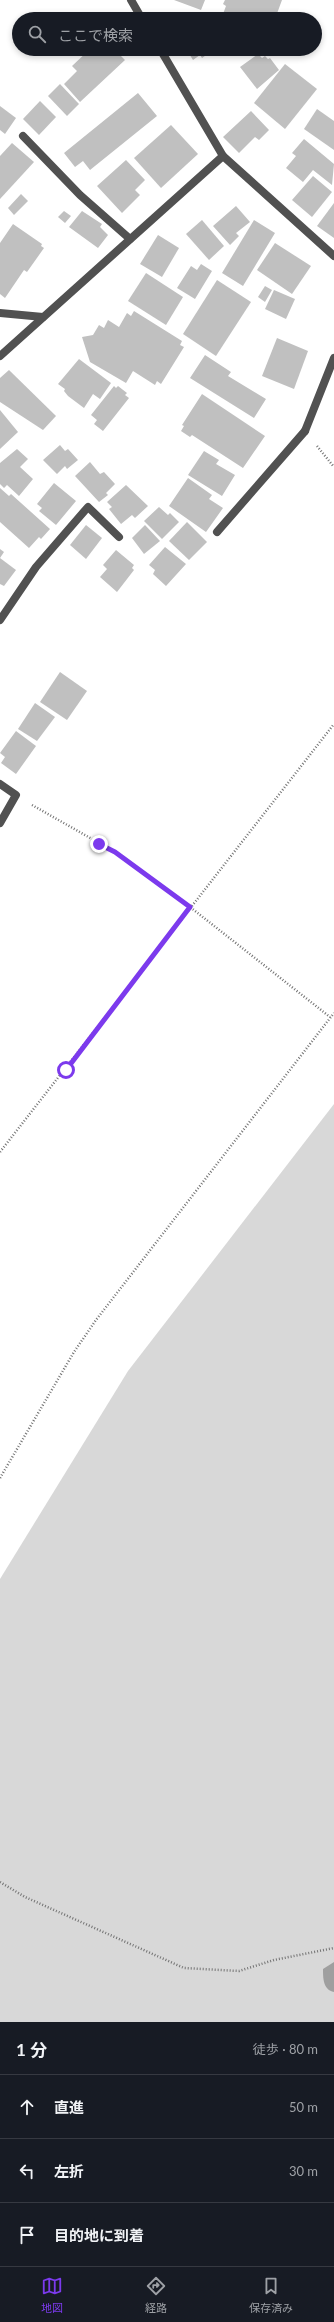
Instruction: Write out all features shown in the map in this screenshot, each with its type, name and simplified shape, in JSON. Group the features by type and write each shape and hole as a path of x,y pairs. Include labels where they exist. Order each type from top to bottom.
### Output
{"street":[{"path":"131,0 138,12"},
{"path":"164,56 223,156 334,256"},
{"path":"23,136 80,195 130,239"},
{"path":"0,356 223,156"},
{"path":"0,313 43,317"},
{"path":"217,532 305,431 334,358"},
{"path":"0,620 36,567 88,507 119,537"},
{"path":"0,784 16,795 0,823"}],"path":[{"path":"305,431 334,467"},
{"path":"0,1152 334,724"},
{"path":"16,795 115,852 190,907 330,1017"},
{"path":"0,1478 74,1352 96,1320 334,1013"},
{"path":"0,1882 26,1897 184,1968 239,1971 274,1960 334,1948"}],"shaded area":[{"path":"334,1104 334,2022 0,2022 0,1579 128,1371"},
{"path":"334,1962 334,1992 330,1991 326,1986 323,1969"}],"building":[{"path":"174,0 205,0 201,10"},
{"path":"225,0 282,0 278,12 224,12 226,6 223,4"},
{"path":"83,56 121,56 125,60 80,102 64,84 77,71 72,66"},
{"path":"190,56 199,56 193,60"},
{"path":"255,56 260,56 262,58 265,56 268,59 270,58 279,70 257,89 240,67"},
{"path":"285,64 317,89 285,129 254,103"},
{"path":"60,84 79,104 67,116 48,96"},
{"path":"138,93 157,116 90,170 83,161 75,167 64,153"},
{"path":"40,101 56,117 39,135 23,119"},
{"path":"0,106 16,118 5,134 0,130"},
{"path":"317,109 334,121 334,150 304,129"},
{"path":"251,111 269,130 259,140 255,137 239,153 223,137"},
{"path":"171,125 198,154 161,188 134,158"},
{"path":"304,139 334,164 332,185 313,170 303,182 286,168 296,156 292,153"},
{"path":"12,143 34,162 0,199 0,156"},
{"path":"126,160 145,180 135,190 140,195 122,213 97,186"},
{"path":"313,176 332,192 312,217 292,200"},
{"path":"21,194 28,201 14,215 8,208"},
{"path":"334,203 334,238 317,226"},
{"path":"236,206 250,222 236,233 239,236 230,245 213,226"},
{"path":"64,211 71,216 65,223 58,217"},
{"path":"82,211 102,224 100,227 108,235 98,248 69,227"},
{"path":"202,220 224,246 209,260 186,234"},
{"path":"254,220 275,233 243,286 222,273"},
{"path":"13,224 42,244 41,246 44,248 27,272 24,270 5,298 0,294 0,243"},
{"path":"158,235 179,248 162,277 140,264"},
{"path":"275,243 311,266 292,294 257,270"},
{"path":"201,264 212,271 195,299 177,288 191,266 197,270"},
{"path":"146,273 183,297 166,325 128,301"},
{"path":"217,280 251,302 216,356 183,334"},
{"path":"265,286 272,290 265,302 258,297"},
{"path":"274,290 295,299 286,319 265,309"},
{"path":"134,311 182,341 180,345 184,347 161,384 157,381 155,385 133,371 126,383 90,362 82,337 93,335 99,325 104,328 108,320 119,327 127,313 131,316"},
{"path":"277,338 308,351 294,389 262,376"},
{"path":"205,355 231,372 228,376 266,399 254,418 190,378"},
{"path":"79,359 111,383 100,399 93,394 84,408 68,396 64,391 65,389 58,384"},
{"path":"9,370 56,416 43,430 0,402 0,378"},
{"path":"114,386 116,388 118,386 127,393 125,395 129,398 103,431 94,424 97,420 91,415"},
{"path":"202,394 265,436 243,468 192,435 190,437 181,431 184,426 182,425"},
{"path":"0,410 18,432 0,449"},
{"path":"60,445 65,451 68,449 78,460 67,469 65,466 57,474 43,460"},
{"path":"17,449 28,459 20,467 33,479 19,496 7,485 4,488 0,484 0,463"},
{"path":"204,451 219,460 216,464 235,475 222,496 188,475"},
{"path":"90,462 100,474 104,472 115,484 106,493 108,495 99,502 75,476"},
{"path":"188,478 212,495 209,499 223,508 206,532 169,506"},
{"path":"54,483 76,501 56,525 39,511 42,508 37,504"},
{"path":"126,485 148,506 135,518 132,515 121,524 109,509 112,507 107,502"},
{"path":"0,488 9,496 11,494 50,529 41,539 39,537 29,548 0,522"},
{"path":"159,507 168,515 170,513 179,522 162,539 144,521"},
{"path":"187,522 207,542 189,560 169,541"},
{"path":"86,525 102,538 86,559 70,545"},
{"path":"145,525 160,541 144,554 132,538"},
{"path":"165,547 186,564 166,586 153,574 155,570 149,565"},
{"path":"0,549 4,552 0,558"},
{"path":"116,550 134,565 132,568 134,570 117,592 100,577 107,569 103,565"},
{"path":"0,558 16,570 4,586 0,584"},
{"path":"60,672 87,691 67,720 40,702"},
{"path":"35,703 55,717 37,741 18,729"},
{"path":"16,731 36,746 16,774 1,763 5,757 0,753"}],"route":[{"path":"66,1070 127,992 190,907 115,852 99,844"}]}
